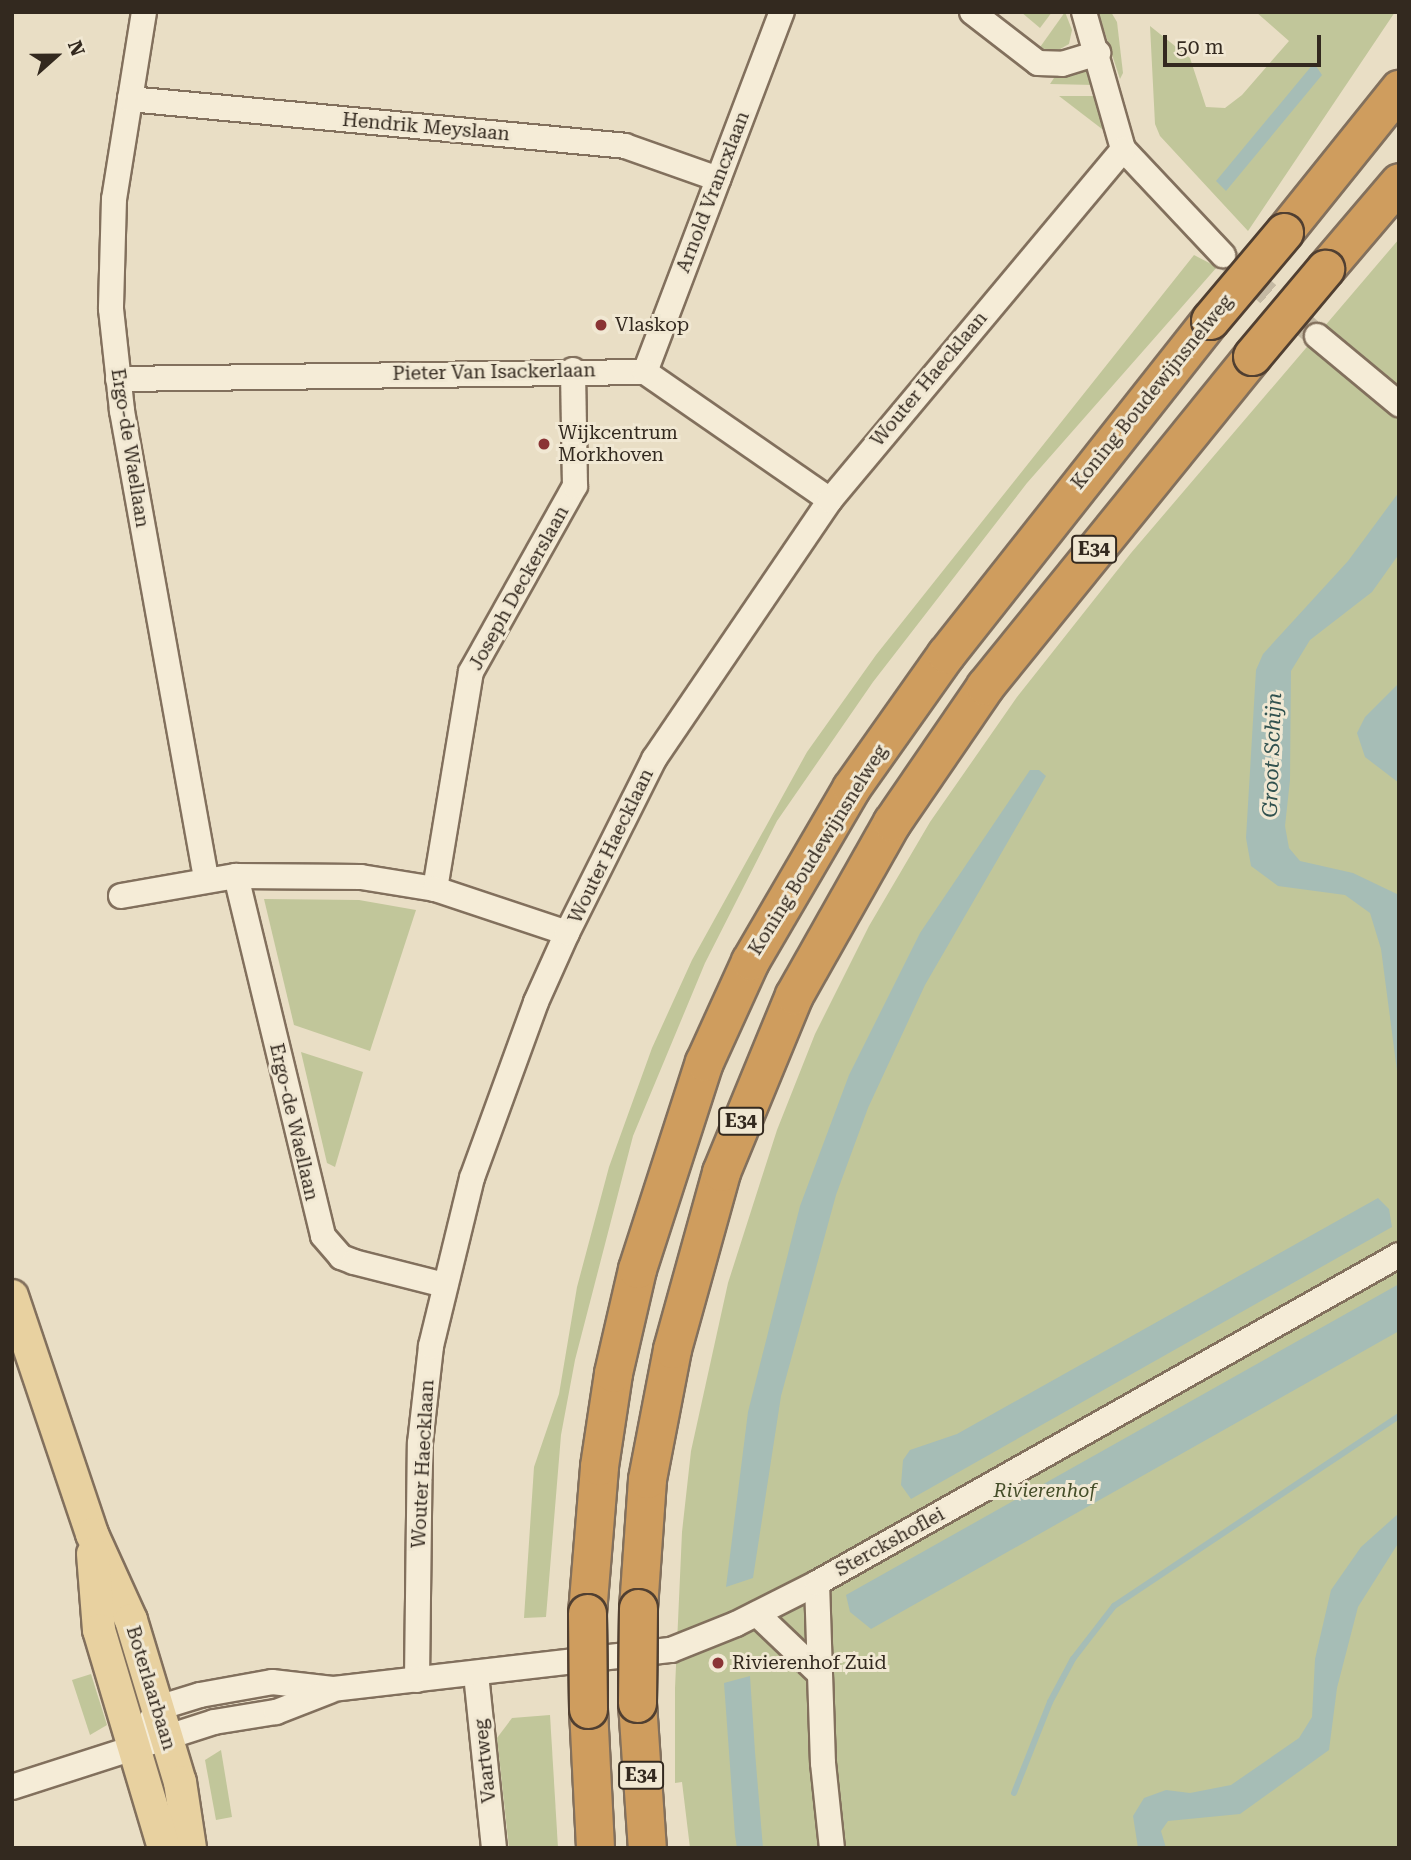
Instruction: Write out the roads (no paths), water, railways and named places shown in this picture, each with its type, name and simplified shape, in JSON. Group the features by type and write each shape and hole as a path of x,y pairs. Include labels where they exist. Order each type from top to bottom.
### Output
{"highway":[{"name":"Koning Boudewijnsnelweg","path":"595,1848 588,1709 587,1613 599,1466 613,1373 637,1269 705,1062 750,961 851,788 946,654 1210,320 1399,89"},
{"name":"E34","path":"647,1848 637,1703 638,1608 648,1479 671,1349 721,1172 794,995 892,822 985,686 1252,356 1399,182"}],"main road":[{"name":"Boterlaarbaan","path":"12,1296 92,1534 131,1620 180,1782 190,1848"},
{"name":"Boterlaarbaan","path":"92,1534 99,1630 164,1848"}],"street":[{"name":"Ergo-de Waellaan","path":"144,12 110,254 117,379 206,880"},
{"name":"Arnold Vrancxlaan","path":"645,372 782,12"},
{"path":"972,12 1038,63 1062,64 1098,53"},
{"path":"1084,12 1098,53 1123,149 1223,255"},
{"name":"Hendrik Meyslaan","path":"130,99 625,146 718,179"},
{"name":"Wouter Haecklaan","path":"417,1680 420,1443 431,1346 472,1178 505,1084 567,933 654,759 830,500 1123,149"},
{"path":"1317,336 1399,404"},
{"name":"Pieter Van Isackerlaan","path":"117,379 573,370 645,372"},
{"name":"Joseph Deckerslaan","path":"435,889 471,673 575,486 573,370"},
{"path":"645,372 830,500"},
{"name":"Ergo-de Waellaan","path":"236,876 323,1236 341,1257 444,1285"},
{"path":"121,896 236,876 361,877 435,889 567,933"},
{"name":"Sterckshoflei","path":"162,1722 276,1712 334,1689 653,1655 757,1614 817,1583 1399,1255"},
{"path":"817,1583 818,1672 832,1848"},
{"path":"757,1614 818,1672"},
{"name":"Vaartweg","path":"476,1674 494,1848"},
{"path":"12,1787 135,1747 162,1722"}],"water":[{"path":"1314,63 1322,75 1226,191 1216,181"},
{"name":"Groot Schijn","path":"1399,492 1399,554 1372,592 1310,640 1291,671 1290,780 1285,826 1289,848 1300,861 1353,873 1399,895 1399,1086 1381,949 1370,913 1345,895 1278,886 1251,866 1246,838 1256,670 1263,654 1348,561"},
{"path":"1399,683 1399,783 1365,757 1357,733 1365,717"},
{"path":"1030,770 1039,770 1046,776 925,985 868,1108 836,1195 781,1396 753,1578 726,1587 748,1412 800,1206 849,1075 920,933"},
{"path":"1378,1198 1389,1209 1392,1227 911,1499 901,1485 903,1460 910,1450 957,1434"},
{"path":"1399,1284 1399,1331 871,1629 850,1612 846,1595"},
{"path":"1399,1513 1399,1542 1358,1607 1337,1688 1329,1750 1240,1814 1168,1821 1161,1831 1166,1848 1138,1848 1133,1816 1144,1798 1166,1790 1190,1793 1231,1785 1299,1738 1312,1717 1315,1659 1331,1590 1361,1547"},
{"path":"750,1676 763,1848 737,1848 724,1683"}],"waterway":[{"path":"1014,1793 1050,1702 1073,1659 1114,1606 1399,1416"}],"tunnel":[{"path":"1223,255 1317,336"}],"place":[{"name":"Vlaskop","path":"601,325"},
{"name":"Wijkcentrum Morkhoven","path":"544,444"},
{"name":"Rivierenhof Zuid","path":"718,1663"}],"park label":[{"name":"Rivierenhof","path":"1045,1491"}]}
